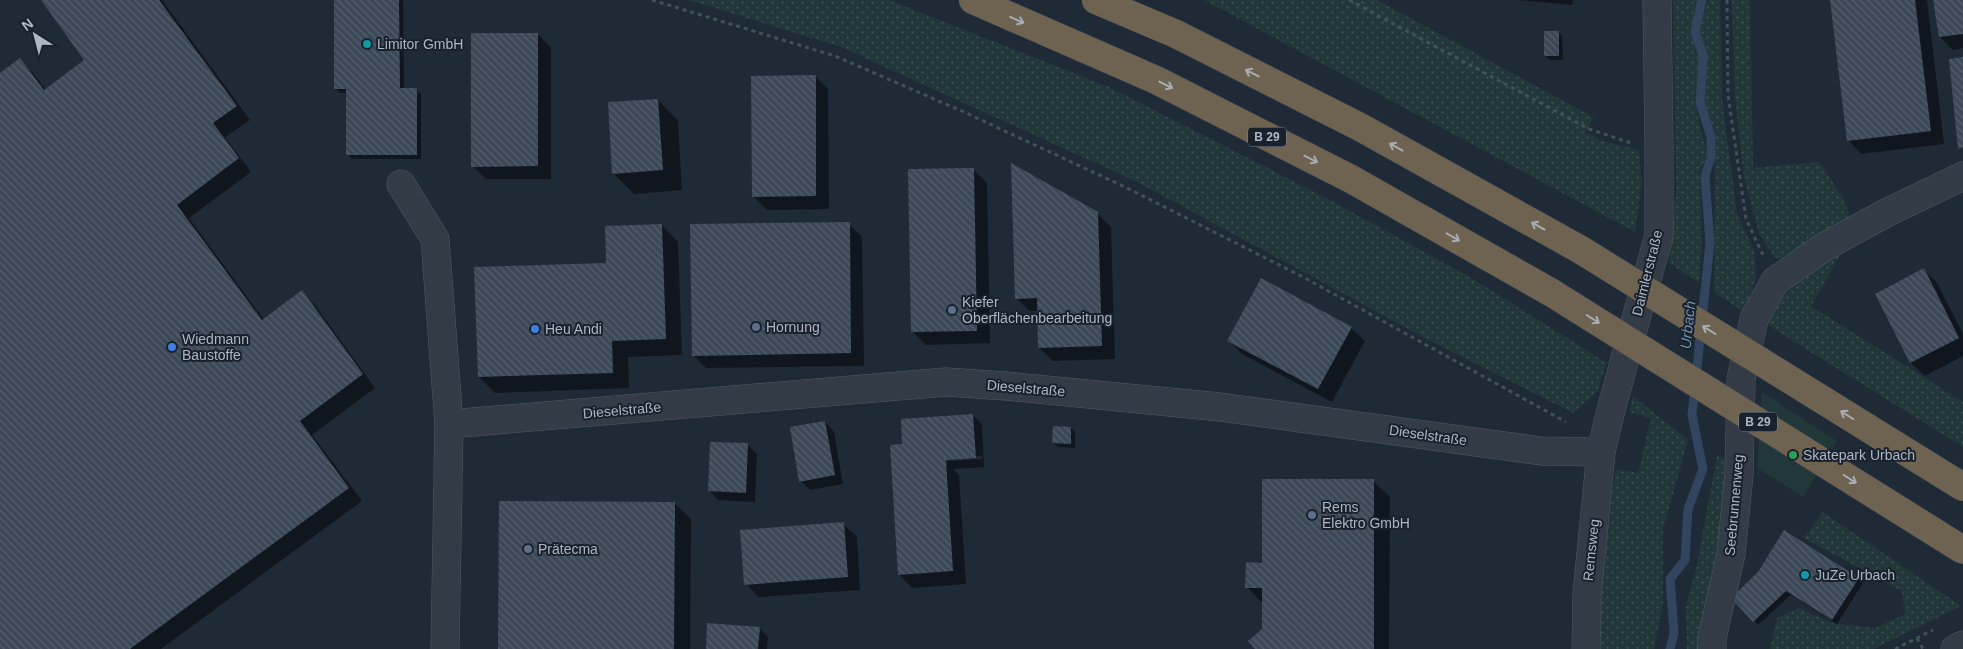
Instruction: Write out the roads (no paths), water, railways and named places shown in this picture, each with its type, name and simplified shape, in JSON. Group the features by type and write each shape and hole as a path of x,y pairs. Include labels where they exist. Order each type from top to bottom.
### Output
{"highway":[{"name":"B 29","path":"973,0 1156,80 1351,179 1552,293 1963,550"},
{"path":"1096,0 1176,34 1360,127 1581,250 1963,487"}],"street":[{"name":"Daimlerstraße","path":"1601,452 1659,235 1657,0"},
{"name":"Seebrunnenweg","path":"1712,649 1712,638 1731,554 1739,474 1741,379 1754,319 1775,281 1824,247 1886,213 1963,176"},
{"path":"402,184 435,239 449,424 445,649"},
{"name":"Dieselstraße","path":"449,424 946,382 1220,407 1541,451 1601,452"},
{"name":"Remsweg","path":"1586,649 1587,594 1601,452"},
{"path":"1955,649 1963,645"}],"waterway":[{"name":"Urbach","path":"1670,649 1674,633 1670,579 1685,560 1688,509 1703,469 1692,415 1710,243 1705,176 1711,157 1711,137 1700,103 1703,55 1695,32 1702,0"}],"place":[{"name":"Limitor GmbH","path":"367,44"},
{"name":"Kiefer Oberflächenbearbeitung","path":"952,310"},
{"name":"Hornung","path":"756,327"},
{"name":"Heu Andi","path":"535,329"},
{"name":"Wiedmann Baustoffe","path":"172,347"},
{"name":"Skatepark Urbach","path":"1793,455"},
{"name":"Rems Elektro GmbH","path":"1312,515"},
{"name":"Prätecma","path":"528,549"},
{"name":"JuZe Urbach","path":"1805,575"}]}
